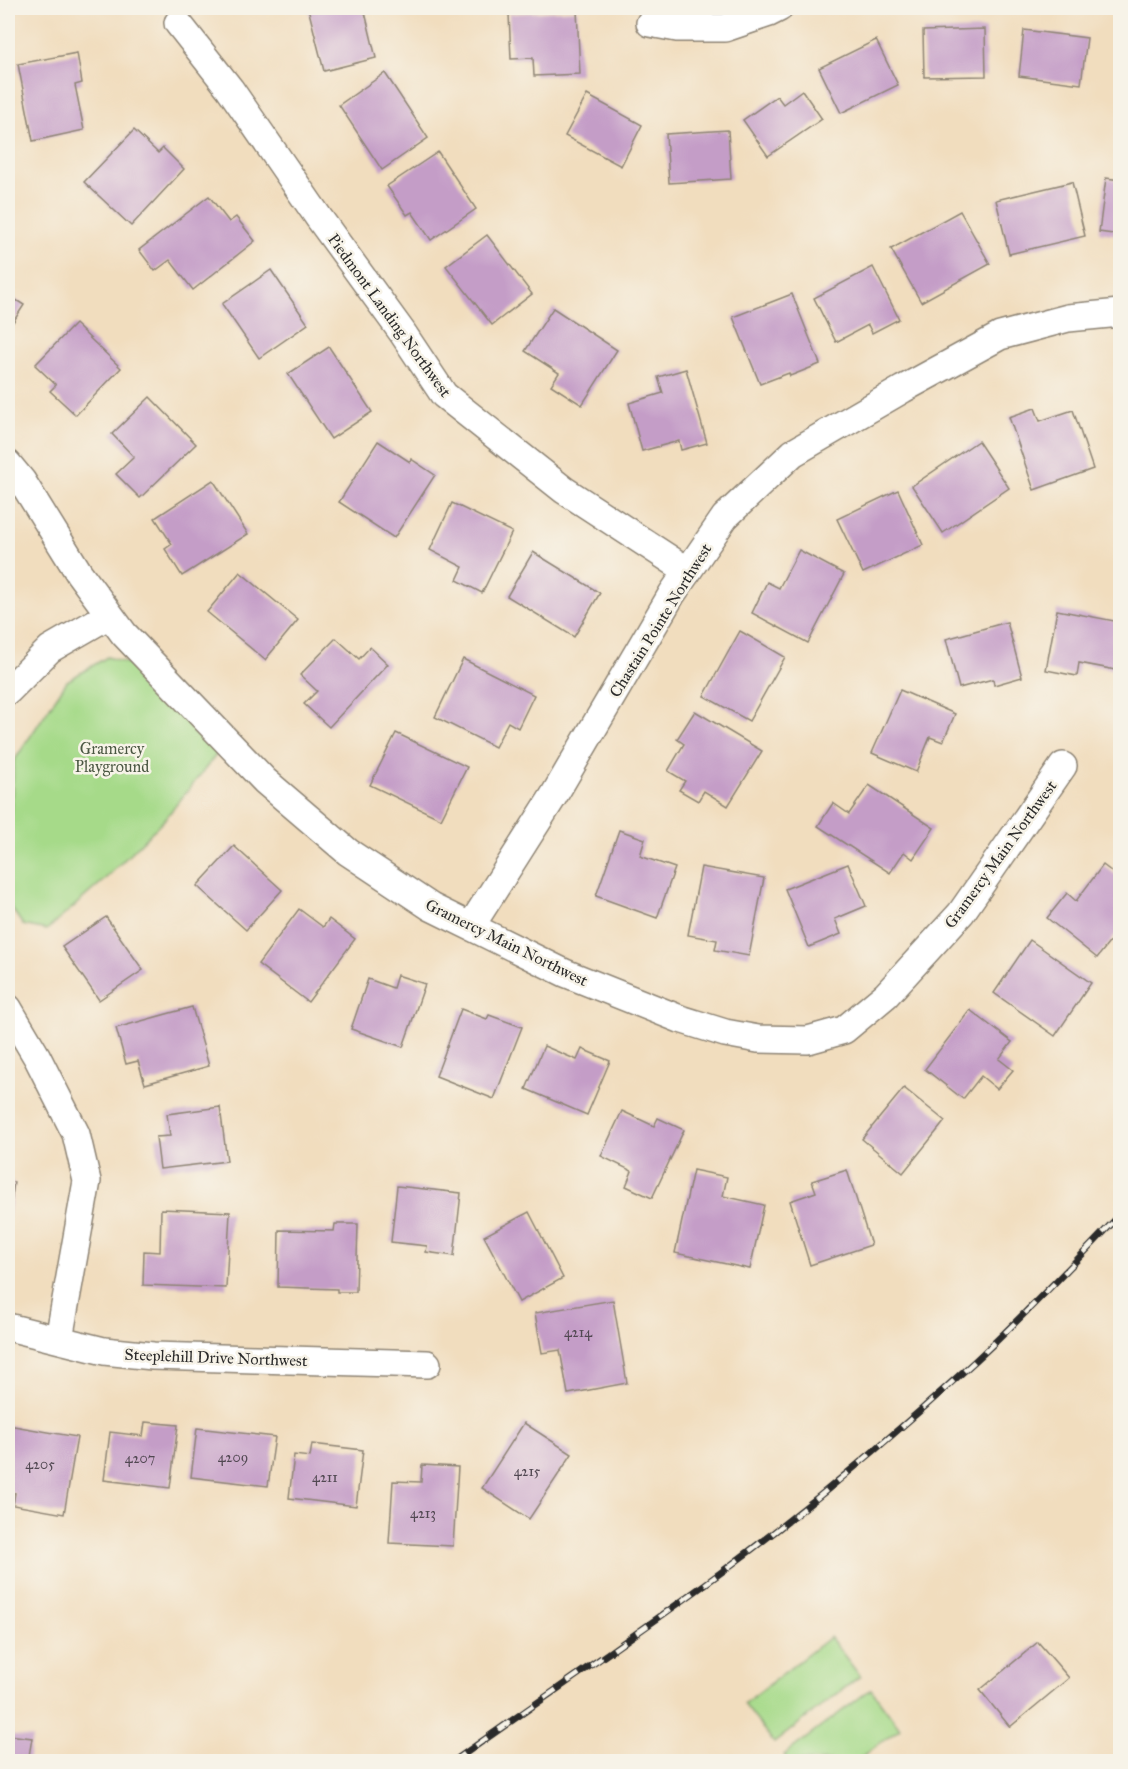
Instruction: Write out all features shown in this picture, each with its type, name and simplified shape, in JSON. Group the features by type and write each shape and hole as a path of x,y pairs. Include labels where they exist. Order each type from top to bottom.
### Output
{"street":[{"path":"650,23 677,28 724,28 769,14 779,8"},
{"name":"Piedmont Landing Northwest","path":"178,23 230,89 444,395 564,490 688,571"},
{"name":"Chastain Pointe Northwest","path":"471,926 553,797 672,594 725,517 793,453 1000,336 1068,318 1120,313"},
{"name":"Gramercy Main Northwest","path":"8,464 22,481 79,573 132,643 266,781 348,852 431,907 565,973 680,1019 725,1033 758,1039 808,1040 844,1029 886,995 961,913 1063,766"},
{"path":"8,692 50,649 109,615"},
{"path":"8,1008 37,1057 76,1134 87,1181 59,1340"},
{"name":"Steeplehill Drive Northwest","path":"8,1327 104,1351 153,1356 427,1364"}],"green space":[{"name":"Gramercy Playground","path":"107,657 130,664 221,749 164,820 103,881 47,930 23,925 8,903 8,847 14,761 67,681"},
{"path":"830,1637 860,1676 774,1743 744,1704"},
{"path":"871,1689 900,1728 856,1761 789,1761 784,1755"}],"building":[{"path":"308,8 364,8 376,58 324,71"},
{"path":"577,10 580,74 534,76 533,58 511,59 509,14"},
{"path":"985,29 986,76 924,77 923,31"},
{"path":"1024,30 1087,38 1081,84 1019,76"},
{"path":"876,40 898,85 841,113 819,68"},
{"path":"77,53 82,83 75,85 84,130 33,141 18,64"},
{"path":"385,73 428,138 382,170 339,105"},
{"path":"802,90 822,119 768,156 743,120 777,96 783,104"},
{"path":"587,95 642,125 621,166 565,136"},
{"path":"134,130 158,153 163,148 184,169 131,226 84,182"},
{"path":"728,130 731,179 669,183 666,134"},
{"path":"438,152 476,209 431,240 412,212 407,215 387,186"},
{"path":"1106,178 1120,180 1120,235 1099,232"},
{"path":"1072,182 1085,236 1009,254 996,200"},
{"path":"209,196 229,222 236,217 255,241 193,290 170,260 155,271 139,250"},
{"path":"960,211 990,264 921,302 891,249"},
{"path":"487,235 532,294 492,325 446,266"},
{"path":"873,267 899,319 872,333 868,325 836,342 814,298"},
{"path":"271,270 308,324 259,358 222,304"},
{"path":"792,294 820,364 790,376 789,373 760,384 733,317"},
{"path":"8,295 24,305 8,330"},
{"path":"553,308 617,350 582,405 551,385 559,373 525,351"},
{"path":"75,324 121,368 76,415 50,391 56,385 35,365"},
{"path":"329,347 372,412 331,439 288,374"},
{"path":"686,369 707,443 681,450 679,441 642,451 629,403 663,393 658,377"},
{"path":"150,397 196,444 140,498 116,474 134,457 112,434"},
{"path":"1035,408 1040,421 1073,410 1093,469 1034,490 1009,417"},
{"path":"378,441 435,475 394,538 339,502"},
{"path":"978,441 1009,488 943,533 912,486"},
{"path":"213,480 248,534 182,576 165,549 172,544 155,518"},
{"path":"898,490 923,545 863,573 837,519"},
{"path":"452,503 512,532 482,593 457,580 463,567 430,550"},
{"path":"799,550 844,574 808,643 752,613 767,582 779,588"},
{"path":"533,552 600,593 574,637 507,596"},
{"path":"240,572 298,620 265,660 207,612"},
{"path":"1057,610 1120,622 1120,647 1116,670 1079,663 1077,676 1046,670"},
{"path":"1007,622 1022,677 994,685 993,679 959,688 946,639"},
{"path":"740,631 785,657 749,721 704,696"},
{"path":"336,638 359,659 370,647 388,664 329,727 304,704 317,691 300,675"},
{"path":"463,659 534,695 518,728 508,722 495,747 435,717"},
{"path":"900,690 955,714 943,742 930,737 916,772 872,753"},
{"path":"695,711 762,751 728,806 704,791 698,801 679,790 685,781 668,771 684,744 677,739"},
{"path":"396,733 467,767 441,819 370,785"},
{"path":"869,785 934,828 913,859 904,852 890,873 818,826 833,803 849,814"},
{"path":"619,830 645,839 640,856 675,868 657,918 596,896"},
{"path":"234,846 282,890 246,930 197,886"},
{"path":"848,864 866,906 835,919 841,934 809,947 785,889"},
{"path":"1103,865 1120,878 1120,929 1097,958 1047,918 1067,893 1076,901"},
{"path":"701,867 764,878 749,956 715,950 717,940 688,935"},
{"path":"299,909 323,927 329,919 355,939 308,1002 258,964"},
{"path":"106,917 143,970 99,1000 62,947"},
{"path":"1030,940 1091,983 1055,1036 994,993"},
{"path":"397,975 425,984 403,1047 351,1029 368,979 393,988"},
{"path":"192,1007 209,1066 145,1084 138,1061 126,1064 116,1028"},
{"path":"461,1009 487,1019 489,1015 522,1027 494,1099 436,1076"},
{"path":"970,1010 1012,1042 999,1059 1013,1070 997,1089 981,1076 963,1099 925,1069"},
{"path":"544,1046 577,1060 582,1049 610,1061 587,1115 526,1089"},
{"path":"904,1088 945,1121 903,1173 862,1139"},
{"path":"220,1107 227,1161 160,1169 156,1137 170,1136 167,1114"},
{"path":"622,1111 654,1126 658,1118 684,1130 652,1198 626,1186 632,1171 601,1156"},
{"path":"693,1170 727,1177 723,1196 764,1205 750,1269 675,1253"},
{"path":"847,1170 871,1245 810,1265 790,1201 816,1192 812,1181"},
{"path":"8,1181 14,1182 9,1217 8,1217"},
{"path":"397,1186 461,1193 454,1256 426,1252 427,1246 391,1242"},
{"path":"161,1209 230,1212 226,1288 143,1285 144,1251 160,1252"},
{"path":"529,1212 563,1278 519,1302 484,1236"},
{"path":"335,1224 358,1224 356,1292 278,1287 279,1230 334,1231"},
{"path":"613,1300 627,1383 568,1394 560,1350 542,1353 535,1313"},
{"path":"145,1422 178,1425 170,1488 104,1480 110,1432 143,1436"},
{"path":"524,1423 572,1454 529,1519 482,1488"},
{"path":"8,1425 77,1437 64,1514 13,1505 15,1493 8,1492"},
{"path":"197,1428 275,1437 268,1486 191,1477"},
{"path":"312,1444 363,1450 356,1506 289,1498 294,1455 310,1457"},
{"path":"422,1465 458,1467 453,1546 389,1543 393,1481 421,1482"},
{"path":"1038,1642 1069,1678 1010,1727 980,1690"},
{"path":"8,1735 32,1738 28,1762 8,1762"}],"railway":[{"path":"453,1762 693,1593 822,1494 974,1362 1120,1215"}]}
